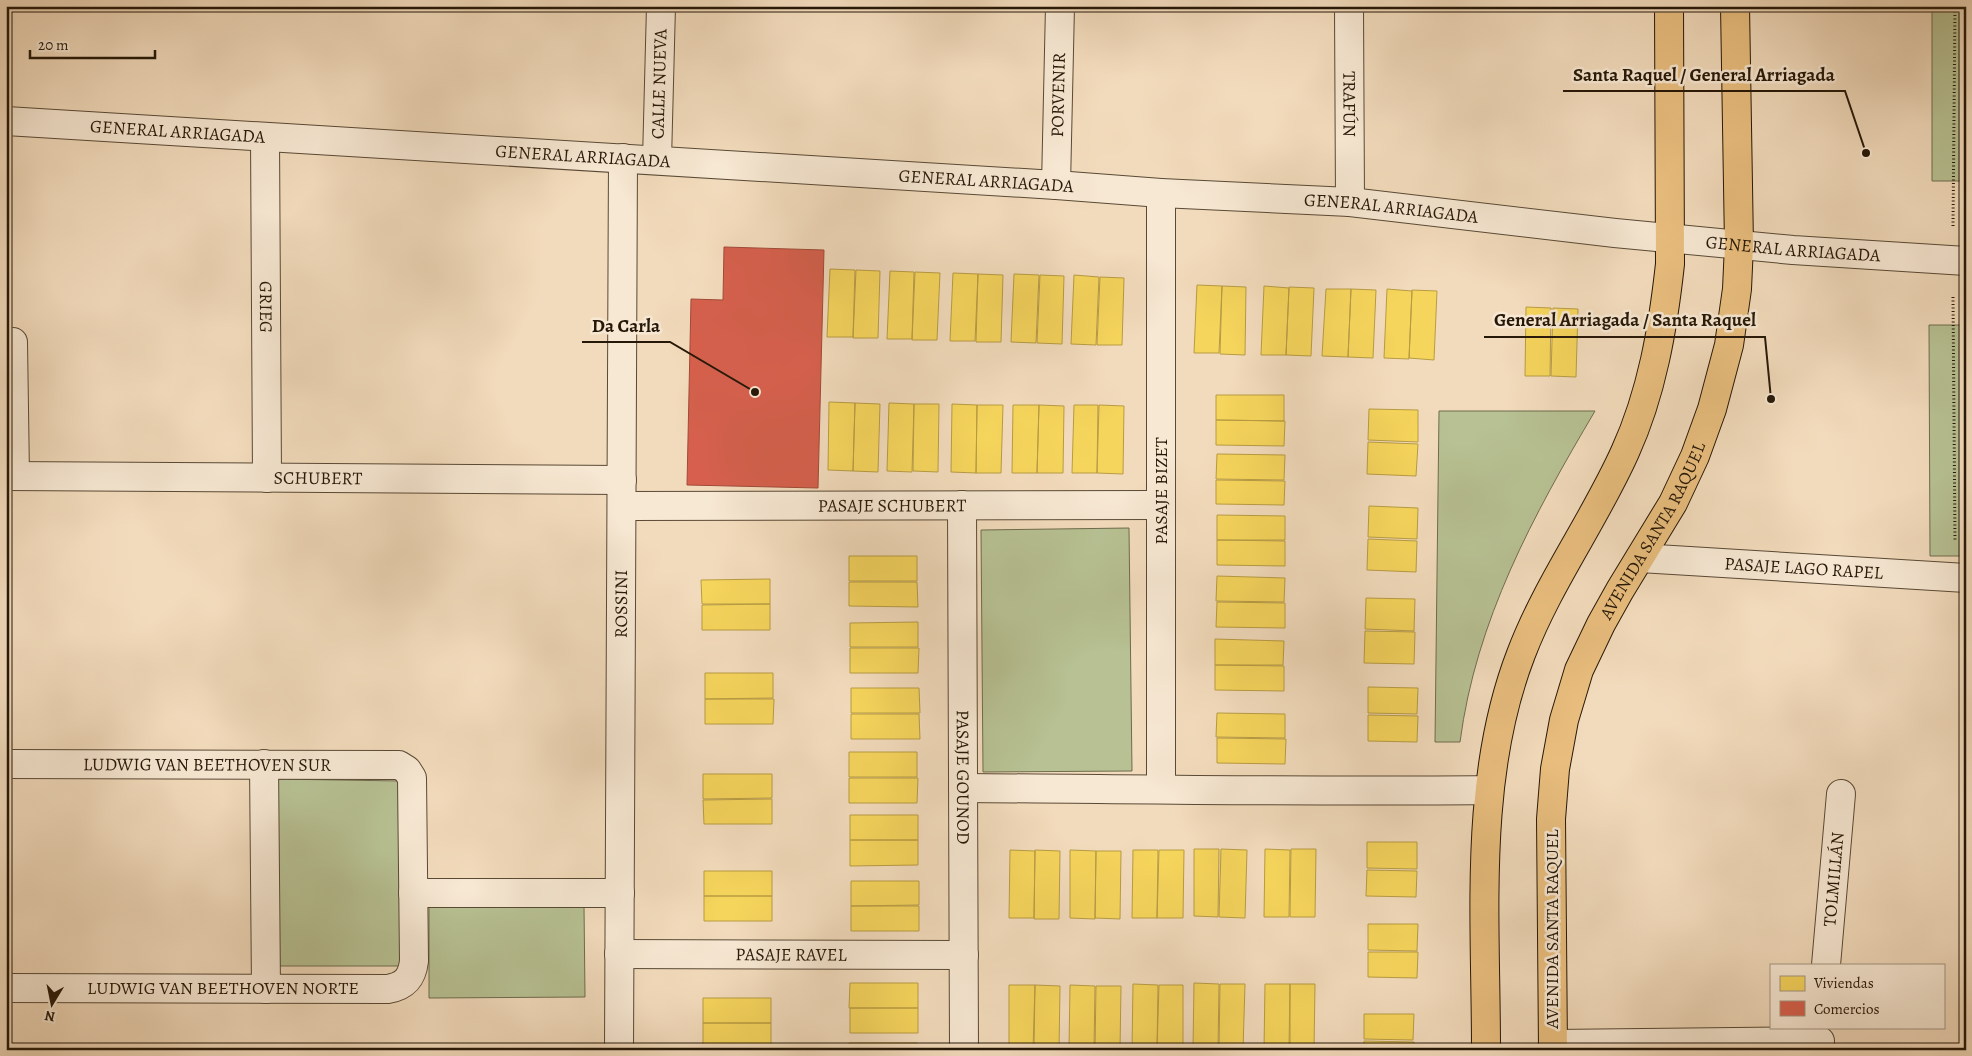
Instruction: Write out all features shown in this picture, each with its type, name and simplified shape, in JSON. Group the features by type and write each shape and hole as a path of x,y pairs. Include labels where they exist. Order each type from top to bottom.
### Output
{"main road":[{"path":"1486,1050 1486,871 1489,790 1495,746 1505,703 1521,654 1542,607 1626,451 1643,406 1657,357 1666,306 1670,264 1671,177 1669,6"},
{"name":"AVENIDA SANTA RAQUEL","path":"1552,1047 1552,819 1555,769 1564,720 1580,670 1601,624 1673,503 1695,456 1712,409 1730,336 1737,289 1739,244 1735,6"}],"street":[{"name":"CALLE NUEVA","path":"657,160 661,6"},
{"name":"PORVENIR","path":"1056,185 1060,6"},
{"name":"TRAFÚN","path":"1349,6 1350,202"},
{"name":"GENERAL ARRIAGADA","path":"6,121 657,160 1162,193 1350,202 1669,238 1822,252 1966,261"},
{"name":"GRIEG","path":"265,137 267,478"},
{"name":"ROSSINI","path":"619,1050 623,158"},
{"name":"PASAJE BIZET","path":"1161,789 1162,193"},
{"name":"SCHUBERT","path":"13,342 11,476 267,478 622,493"},
{"name":"PASAJE SCHUBERT","path":"622,493 962,505 1161,505"},
{"name":"PASAJE GOUNOD","path":"962,505 964,1050"},
{"name":"PASAJE LAGO RAPEL","path":"1640,558 1966,578"},
{"name":"LUDWIG VAN BEETHOVEN SUR","path":"6,764 399,765 407,770 412,778 413,893"},
{"path":"264,764 266,989"},
{"path":"963,788 1309,792 1489,790"},
{"name":"TOLMILLÁN","path":"1826,964 1840,794"},
{"path":"413,893 620,893"},
{"name":"LUDWIG VAN BEETHOVEN NORTE","path":"6,988 388,989 398,987 407,981 412,972 414,961 413,893"},
{"name":"PASAJE RAVEL","path":"619,954 964,955"},
{"path":"1552,1047 1820,1039"}],"green space":[{"path":"1932,6 1966,6 1966,181 1932,181"},
{"path":"1929,325 1966,325 1966,556 1930,556"},
{"path":"1439,411 1595,411 1529,530 1493,611 1468,697 1460,742 1435,742"},
{"path":"1129,528 1132,771 983,772 981,530"},
{"path":"277,779 400,781 402,966 275,966"},
{"path":"584,906 585,997 429,998 429,907"}],"building: Viviendas":[{"path":"830,269 855,270 853,337 827,337"},
{"path":"856,270 880,271 878,338 853,338"},
{"path":"890,271 914,272 912,339 887,339"},
{"path":"915,272 940,273 937,340 912,340"},
{"path":"953,273 978,274 975,341 950,341"},
{"path":"978,274 1003,275 1001,342 976,342"},
{"path":"1014,274 1039,275 1036,343 1011,342"},
{"path":"1040,275 1064,276 1062,344 1037,343"},
{"path":"1074,275 1099,277 1096,345 1071,344"},
{"path":"1100,277 1124,278 1122,345 1097,345"},
{"path":"1197,285 1222,286 1219,353 1194,353"},
{"path":"1222,286 1246,287 1245,355 1220,354"},
{"path":"1264,286 1289,288 1286,355 1261,355"},
{"path":"1289,287 1314,288 1311,356 1286,355"},
{"path":"1326,289 1351,289 1348,357 1322,356"},
{"path":"1351,289 1376,290 1373,358 1348,357"},
{"path":"1387,289 1412,291 1409,359 1384,358"},
{"path":"1412,290 1437,291 1434,360 1409,358"},
{"path":"1526,307 1551,308 1550,376 1525,376"},
{"path":"1553,308 1578,309 1576,377 1551,376"},
{"path":"1216,395 1284,395 1284,421 1216,420"},
{"path":"829,402 855,403 853,471 828,470"},
{"path":"855,403 880,404 878,472 853,471"},
{"path":"889,403 914,404 912,472 887,471"},
{"path":"914,404 939,404 938,472 913,471"},
{"path":"952,404 977,405 976,473 951,472"},
{"path":"977,405 1003,405 1001,473 976,473"},
{"path":"1013,405 1039,405 1037,473 1012,473"},
{"path":"1039,405 1064,406 1063,473 1037,473"},
{"path":"1074,405 1098,405 1097,473 1072,473"},
{"path":"1099,405 1124,406 1123,474 1097,473"},
{"path":"1369,409 1418,410 1418,442 1368,440"},
{"path":"1216,420 1285,421 1284,446 1216,445"},
{"path":"1368,442 1418,444 1416,476 1367,474"},
{"path":"1217,454 1285,455 1284,480 1216,479"},
{"path":"1216,480 1285,481 1284,505 1216,504"},
{"path":"1369,506 1418,508 1417,539 1368,537"},
{"path":"1217,515 1285,516 1285,540 1217,540"},
{"path":"1368,539 1417,541 1416,572 1367,570"},
{"path":"1217,540 1285,541 1285,566 1217,565"},
{"path":"849,556 917,556 917,581 849,581"},
{"path":"1217,576 1285,578 1284,602 1216,601"},
{"path":"770,579 770,604 702,604 701,580"},
{"path":"849,582 917,582 918,607 849,606"},
{"path":"1366,598 1415,599 1414,631 1365,629"},
{"path":"1217,602 1285,603 1285,628 1216,627"},
{"path":"770,604 770,630 702,630 702,605"},
{"path":"918,622 918,647 850,647 850,623"},
{"path":"1365,631 1415,632 1414,664 1364,663"},
{"path":"1215,639 1284,641 1283,665 1215,665"},
{"path":"850,648 919,648 918,673 850,673"},
{"path":"1215,665 1284,666 1284,691 1215,690"},
{"path":"705,673 773,673 773,698 705,699"},
{"path":"1368,687 1418,688 1417,714 1368,713"},
{"path":"851,688 919,688 920,713 851,713"},
{"path":"705,699 774,699 773,724 705,724"},
{"path":"1217,713 1285,714 1285,738 1216,737"},
{"path":"851,714 919,714 920,739 851,739"},
{"path":"1368,715 1418,716 1417,742 1368,741"},
{"path":"1217,738 1286,739 1285,764 1217,763"},
{"path":"849,752 917,752 917,777 849,777"},
{"path":"703,774 772,774 772,798 703,799"},
{"path":"849,778 918,778 917,803 849,803"},
{"path":"772,799 772,824 704,824 703,800"},
{"path":"850,815 918,815 918,840 850,840"},
{"path":"850,840 918,840 918,865 850,866"},
{"path":"1367,842 1417,842 1417,869 1367,868"},
{"path":"1194,849 1219,849 1218,917 1194,916"},
{"path":"1221,849 1247,850 1245,918 1219,917"},
{"path":"1265,849 1290,850 1289,917 1264,917"},
{"path":"1291,849 1316,849 1315,917 1290,917"},
{"path":"1010,850 1035,851 1034,918 1009,918"},
{"path":"1035,850 1060,851 1059,919 1034,919"},
{"path":"1070,850 1096,851 1095,919 1070,918"},
{"path":"1133,850 1158,850 1157,918 1132,918"},
{"path":"1159,850 1184,850 1183,918 1157,918"},
{"path":"1096,851 1121,851 1120,919 1095,918"},
{"path":"1367,870 1417,871 1416,897 1366,896"},
{"path":"704,871 772,871 772,896 704,896"},
{"path":"851,881 919,881 919,905 851,906"},
{"path":"704,896 772,896 772,921 704,921"},
{"path":"851,906 919,906 919,931 851,931"},
{"path":"1368,924 1418,924 1417,951 1368,950"},
{"path":"1368,952 1418,952 1417,978 1368,977"},
{"path":"850,983 918,983 918,1008 849,1008"},
{"path":"1194,983 1219,984 1218,1050 1193,1050"},
{"path":"1133,984 1158,985 1157,1050 1132,1050"},
{"path":"1220,984 1245,984 1243,1050 1219,1050"},
{"path":"1265,984 1290,984 1289,1050 1264,1050"},
{"path":"1290,984 1315,984 1314,1050 1290,1050"},
{"path":"1009,985 1035,985 1033,1050 1009,1050"},
{"path":"1035,985 1060,986 1059,1050 1034,1050"},
{"path":"1070,985 1095,986 1094,1050 1069,1050"},
{"path":"1159,985 1183,985 1183,1050 1157,1050"},
{"path":"1096,986 1121,986 1120,1050 1095,1050"},
{"path":"703,998 771,998 771,1023 703,1023"},
{"path":"850,1008 918,1008 918,1033 850,1033"},
{"path":"1364,1014 1414,1014 1413,1040 1364,1039"},
{"path":"703,1023 771,1023 771,1048 703,1049"},
{"path":"1364,1041 1414,1042 1414,1050 1364,1050"},
{"path":"849,1043 917,1043 917,1050 849,1050"}],"building: Comercios":[{"path":"724,247 824,250 818,488 687,485 691,299 723,300"}],"place":[{"name":"Santa Raquel / General Arriagada","path":"1866,153"},
{"name":"Da Carla","path":"755,392"},
{"name":"General Arriagada / Santa Raquel","path":"1771,399"}]}
